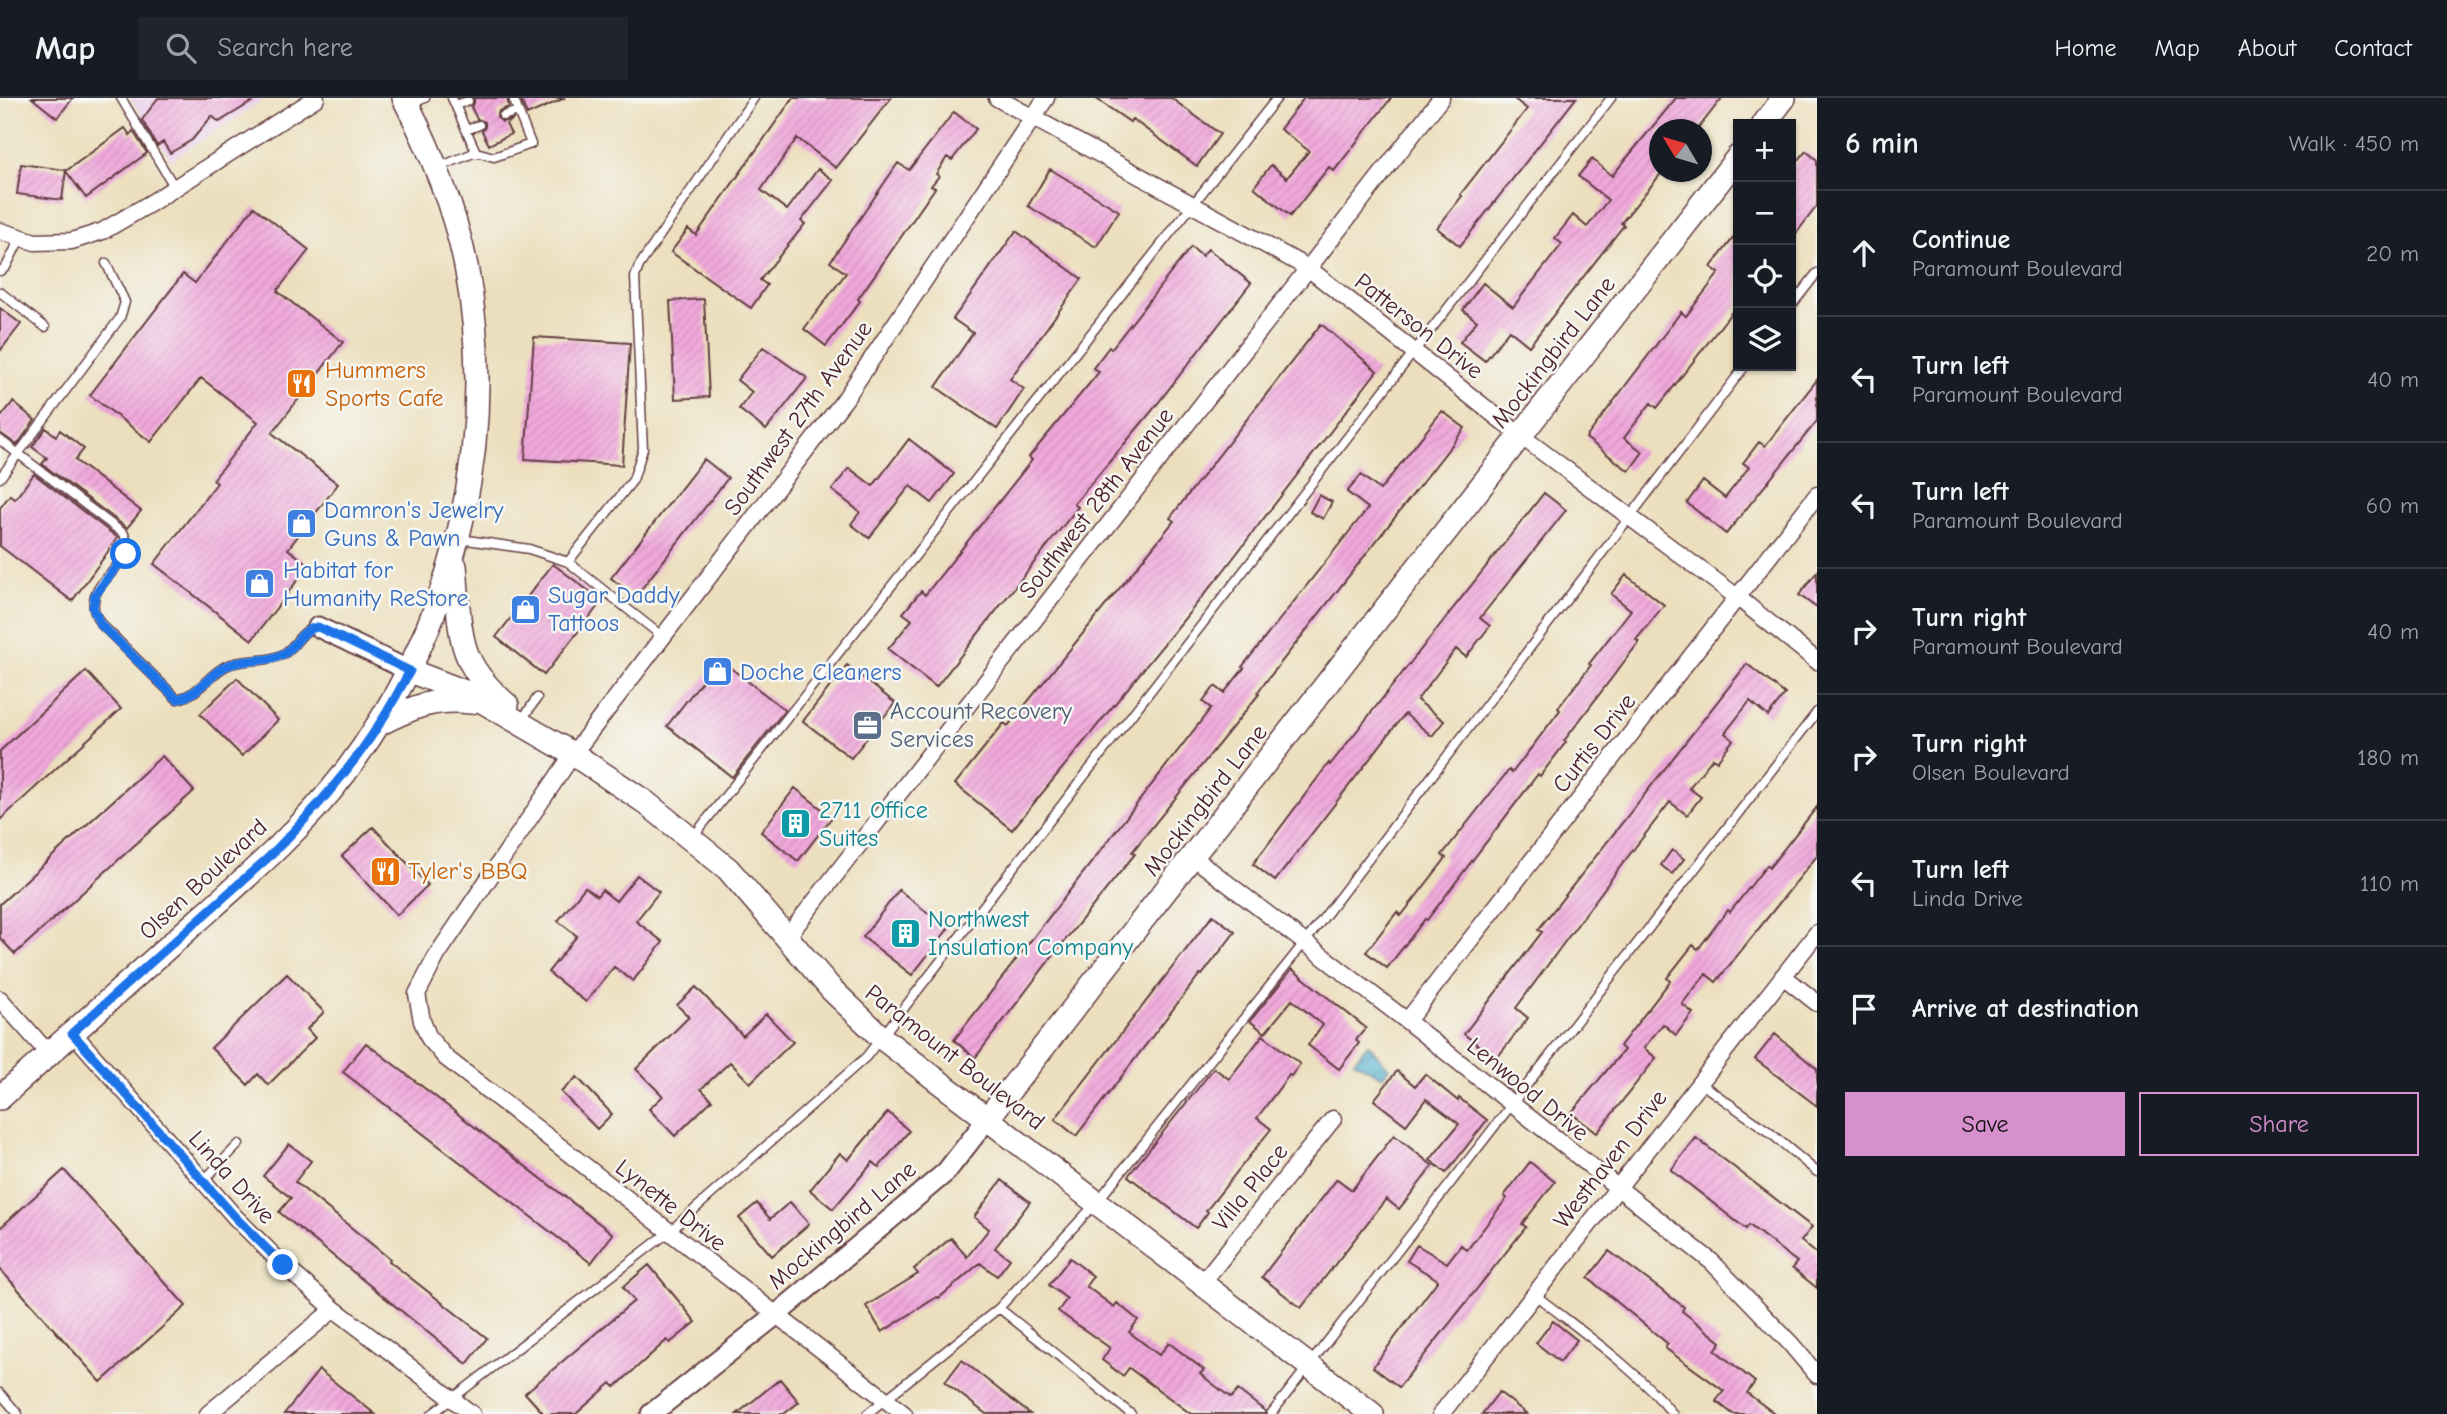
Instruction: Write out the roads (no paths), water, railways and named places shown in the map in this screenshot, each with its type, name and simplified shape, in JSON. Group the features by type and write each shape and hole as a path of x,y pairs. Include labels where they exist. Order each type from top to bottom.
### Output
{"main road":[{"path":"1768,119 1784,98"},
{"path":"410,671 443,591 467,505 478,402 475,341 466,266 451,209 412,100"},
{"name":"Mockingbird Lane","path":"988,1118 1733,163"},
{"path":"456,547 463,636 468,658 487,688 521,721"},
{"name":"Paramount Boulevard","path":"410,671 470,694 521,721 646,802 727,869 832,990 882,1038 1372,1414"},
{"name":"Olsen Boulevard","path":"0,1098 270,856 336,783 380,723 410,671"},
{"path":"380,723 414,707 430,703 450,700 486,704"}],"street":[{"path":"0,231 35,242 72,241 103,231 316,98"},
{"name":"Patterson Drive","path":"997,98 1308,268 1521,436 1817,660"},
{"name":"Southwest 27th Avenue","path":"422,1021 417,994 437,955 573,754 845,399 1046,98"},
{"name":"Southwest 28th Avenue","path":"787,937 1441,98"},
{"name":"Curtis Drive","path":"1407,1021 1817,495"},
{"name":"Paramount Boulevard","path":"318,627 410,671"},
{"name":"Lenwood Drive","path":"1193,857 1407,1021 1712,1262 1790,1343 1817,1376"},
{"name":"Westhaven Drive","path":"1441,1414 1817,933"},
{"path":"1783,976 1817,1003"},
{"path":"0,999 50,1054"},
{"name":"Lynette Drive","path":"422,1021 429,1038 446,1058 904,1414"},
{"name":"Linda Drive","path":"72,1033 235,1217 283,1265 334,1309 472,1414"},
{"name":"Mockingbird Lane","path":"650,1414 776,1315 946,1172 988,1118"},
{"name":"Villa Place","path":"1202,1283 1333,1119"},
{"path":"208,1414 334,1309"}],"lane":[{"path":"121,98 175,188"},
{"path":"436,168 476,152 494,157 531,144 513,98"},
{"path":"568,562 633,480 643,449 635,277 639,266 754,98"},
{"path":"691,839 1277,98"},
{"path":"432,1414 669,1232 866,1057 1611,98"},
{"path":"468,101 454,102 476,152"},
{"path":"503,116 518,111"},
{"path":"466,130 480,125"},
{"path":"0,271 6,267 20,239"},
{"path":"0,478 120,318 125,302 106,263"},
{"path":"1796,299 1817,272"},
{"path":"0,292 45,327"},
{"path":"867,1414 999,1308 1097,1202 1304,942 1741,371"},
{"path":"0,440 18,454"},
{"name":"Paramount Boulevard","path":"18,454 124,534 128,543 126,554 95,595 93,608 100,624 177,699 189,697 224,667 236,662 275,658 286,652 303,633 318,627"},
{"path":"456,547 529,550 568,562 663,637"},
{"path":"521,721 537,698"},
{"path":"1270,1414 1817,712"},
{"path":"1699,1083 1768,1130 1817,1172"},
{"path":"203,1181 239,1144"},
{"path":"1534,1294 1656,1393 1673,1414"},
{"path":"999,1308 1131,1414"},
{"path":"0,1393 18,1414"}],"water":[{"path":"1368,1044 1389,1068 1383,1077 1354,1061"}],"place":[{"name":"Hummers Sports Cafe","path":"302,384"},
{"name":"Damron's Jewelry Guns & Pawn","path":"301,524"},
{"name":"Habitat for Humanity ReStore","path":"260,584"},
{"name":"Sugar Daddy Tattoos","path":"525,609"},
{"name":"Doche Cleaners","path":"717,672"},
{"name":"Account Recovery Services","path":"867,725"},
{"name":"2711 Office Suites","path":"796,824"},
{"name":"Tyler's BBQ","path":"385,871"},
{"name":"Northwest Insulation Company","path":"905,933"}]}
